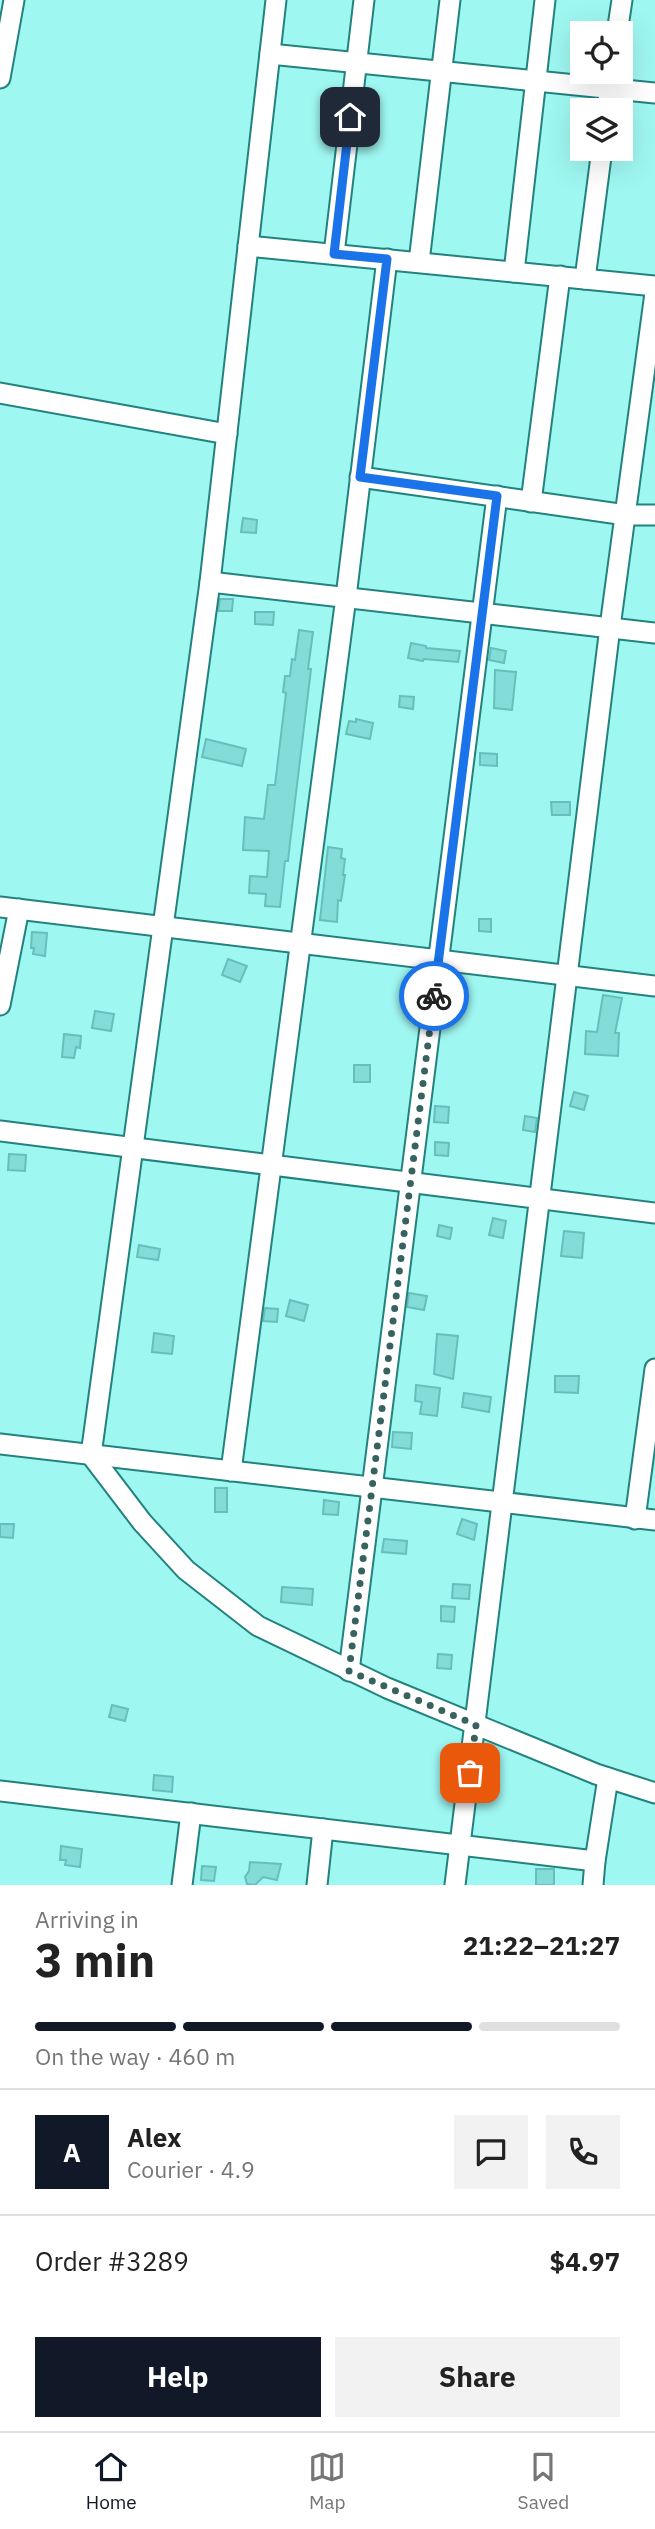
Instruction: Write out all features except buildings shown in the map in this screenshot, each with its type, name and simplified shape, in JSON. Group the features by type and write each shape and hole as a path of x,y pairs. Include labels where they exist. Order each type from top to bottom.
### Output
{"street":[{"path":"0,78 14,0"},
{"path":"276,0 210,582 91,1455 142,1522 186,1570 258,1626 349,1671 476,1725 608,1778 655,1793"},
{"path":"334,254 364,0"},
{"path":"419,262 450,0"},
{"path":"514,272 545,0"},
{"path":"619,21 622,0"},
{"path":"270,54 536,81 570,81"},
{"path":"625,84 655,93"},
{"path":"584,279 600,161"},
{"path":"248,246 655,285"},
{"path":"231,1471 346,597 387,259"},
{"path":"531,502 559,276"},
{"path":"455,1885 610,628 655,293"},
{"path":"0,393 227,434"},
{"path":"360,477 625,515 655,515"},
{"path":"349,1671 497,496"},
{"path":"210,582 655,633"},
{"path":"0,1005 9,908 655,986"},
{"path":"0,1131 655,1213"},
{"path":"635,1519 655,1369"},
{"path":"0,1444 655,1520"},
{"path":"593,1885 608,1778"},
{"path":"0,1791 596,1860"},
{"path":"182,1885 191,1813"},
{"path":"317,1885 323,1829"}],"way so far":[{"path":"434,996 349,1671 476,1725 470,1773"}],"route":[{"path":"350,117 334,254 387,259 360,477 497,496 434,996"}]}
